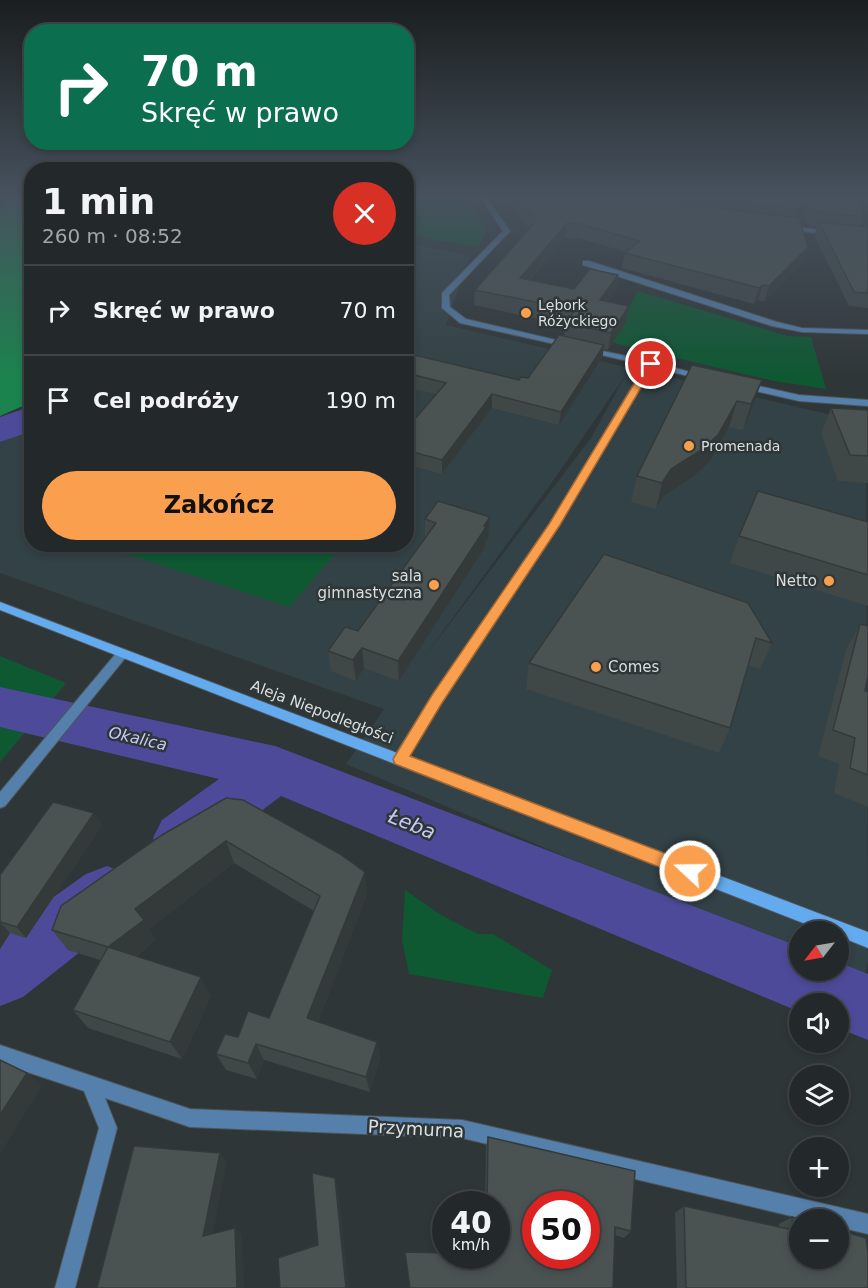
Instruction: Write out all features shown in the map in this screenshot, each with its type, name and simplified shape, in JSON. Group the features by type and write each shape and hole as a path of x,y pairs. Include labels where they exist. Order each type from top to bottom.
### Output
{"main road":[{"name":"Aleja Niepodległości","path":"0,606 868,940"}],"street":[{"path":"481,258 445,295 446,308 463,321 714,379"},
{"path":"586,263 775,324 802,330 868,332"},
{"path":"400,759 437,699 554,525 651,364"},
{"path":"735,384 799,398 868,403"},
{"path":"0,802 122,654"},
{"name":"Przymurna","path":"0,1054 190,1118 462,1129 868,1224"},
{"path":"65,1288 108,1128 90,1083"}],"shaded area":[{"path":"414,258 469,258 446,325 866,423 868,962 863,982 849,976 849,921 789,921 789,951 346,764 384,709 0,573 0,442 24,430 24,552 414,552","holes":["625,376 591,438 422,660 553,481"]}],"green space":[{"path":"0,258 24,258 24,406 0,416"},
{"path":"638,291 788,336 811,337 826,389 774,381 609,342"},
{"path":"121,552 336,552 290,607"},
{"path":"0,656 66,683 0,762"},
{"path":"405,890 441,915 478,934 493,934 552,970 543,998 409,974 402,940"}],"building":[{"path":"503,258 537,258 520,278 574,289 590,269 618,275 600,300 629,306 611,333 566,323 575,310 475,290"},
{"path":"645,258 797,258 769,286 763,285 759,288"},
{"path":"837,258 868,258 868,293 854,292"},
{"path":"559,335 604,345 561,412 492,394 442,460 414,452 414,420 446,383 414,375 414,355 519,380 521,377 528,378"},
{"name":"Promenada","path":"692,365 762,380 751,404 737,401 718,435 701,450 671,469 662,483 637,476"},
{"path":"831,408 868,410 868,456 850,455"},
{"path":"758,491 868,522 868,575 739,536"},
{"name":"sala gimnastyczna","path":"438,501 490,517 484,526 486,527 398,661 362,648 353,660 328,651 345,627 358,631 436,523 425,519"},
{"name":"Comes","path":"604,554 748,603 772,643 756,638 730,728 529,663"},
{"path":"860,624 868,626 868,676 865,691 868,692 868,775 850,768 855,738 833,730"},
{"path":"226,798 243,800 340,854 365,872 307,1018 377,1042 366,1077 256,1044 248,1063 216,1054 225,1034 238,1037 248,1011 269,1018 320,896 226,841 135,909 144,920 108,947 52,930 61,906 162,835"},
{"path":"53,802 94,813 17,927 0,922 0,875"},
{"path":"108,947 201,977 170,1042 73,1010"},
{"path":"0,1060 27,1073 0,1115"},
{"path":"488,1137 635,1171 631,1231 615,1227 613,1288 410,1288 405,1252 432,1253 432,1269 510,1269 510,1191 487,1191"},
{"path":"134,1146 220,1153 203,1236 235,1228 237,1288 97,1288"},
{"path":"312,1173 335,1178 346,1288 280,1288 278,1258 318,1245"},
{"path":"684,1206 789,1229 789,1269 849,1269 849,1233 866,1238 868,1288 686,1288"}],"waterway":[{"name":"Okalica","path":"0,431 24,420"},
{"name":"Okalica","path":"0,707 275,769"},
{"name":"Łeba","path":"182,838 275,769"},
{"name":"Łeba","path":"275,769 868,1007"},
{"name":"Łeba","path":"0,974 107,894"}],"place":[{"name":"Lębork Różyckiego","path":"526,313"},
{"name":"Promenada","path":"689,446"},
{"name":"Netto","path":"829,581"},
{"name":"sala gimnastyczna","path":"434,585"},
{"name":"Comes","path":"596,667"}],"route":[{"path":"651,364 554,525 437,699 400,759 690,871"}]}
